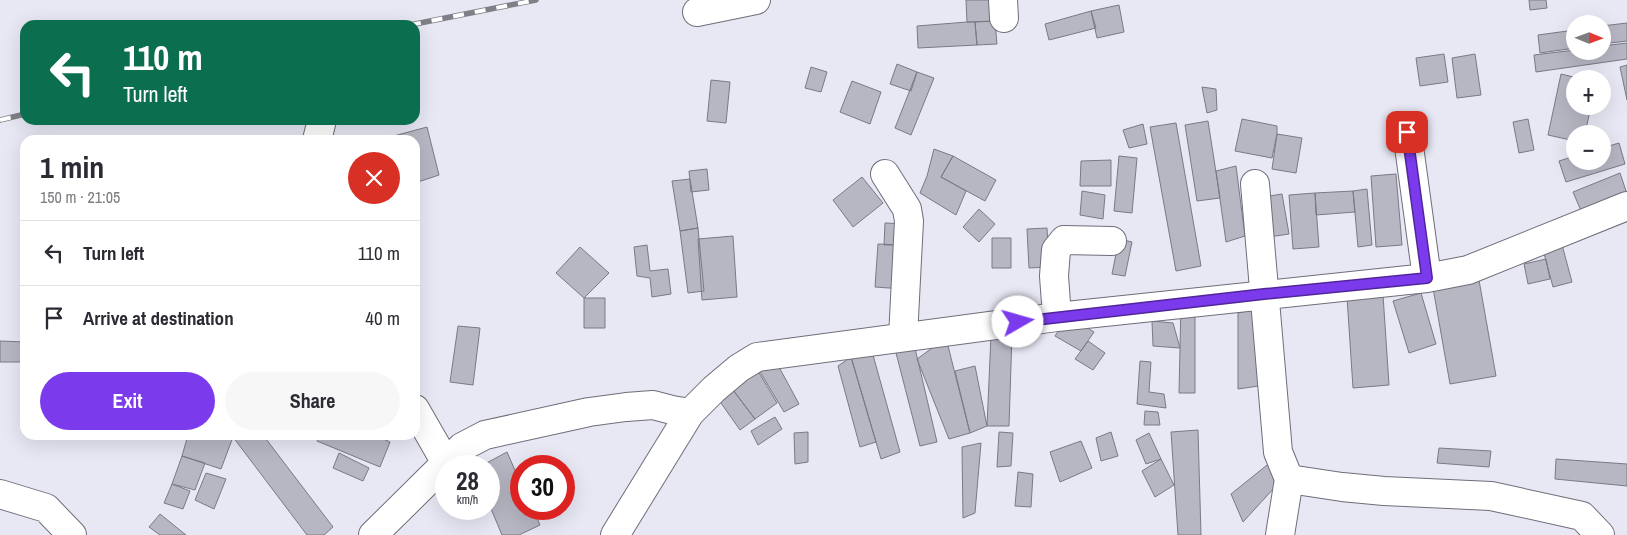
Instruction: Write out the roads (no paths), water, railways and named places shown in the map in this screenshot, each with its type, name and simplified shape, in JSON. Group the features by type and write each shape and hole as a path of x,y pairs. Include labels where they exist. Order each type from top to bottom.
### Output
{"street":[{"path":"697,12 756,0"},
{"path":"1407,132 1427,278"},
{"path":"885,174 907,209 909,221 902,337"},
{"path":"1255,184 1278,452 1289,479 1280,535"},
{"path":"615,535 690,413 739,368 757,357 1057,317 1427,278 1468,270 1627,206"},
{"path":"1057,317 1054,276 1056,250 1064,240 1112,241"},
{"path":"454,455 462,447 485,435 550,420 617,408 653,405 690,413"},
{"path":"420,418 441,455"},
{"path":"373,535 435,474"},
{"path":"1289,479 1384,491 1491,496 1582,516 1600,535"},
{"path":"0,494 46,508 72,535"}],"railway":[{"path":"420,23 536,0"},
{"path":"0,120 20,115"}]}
